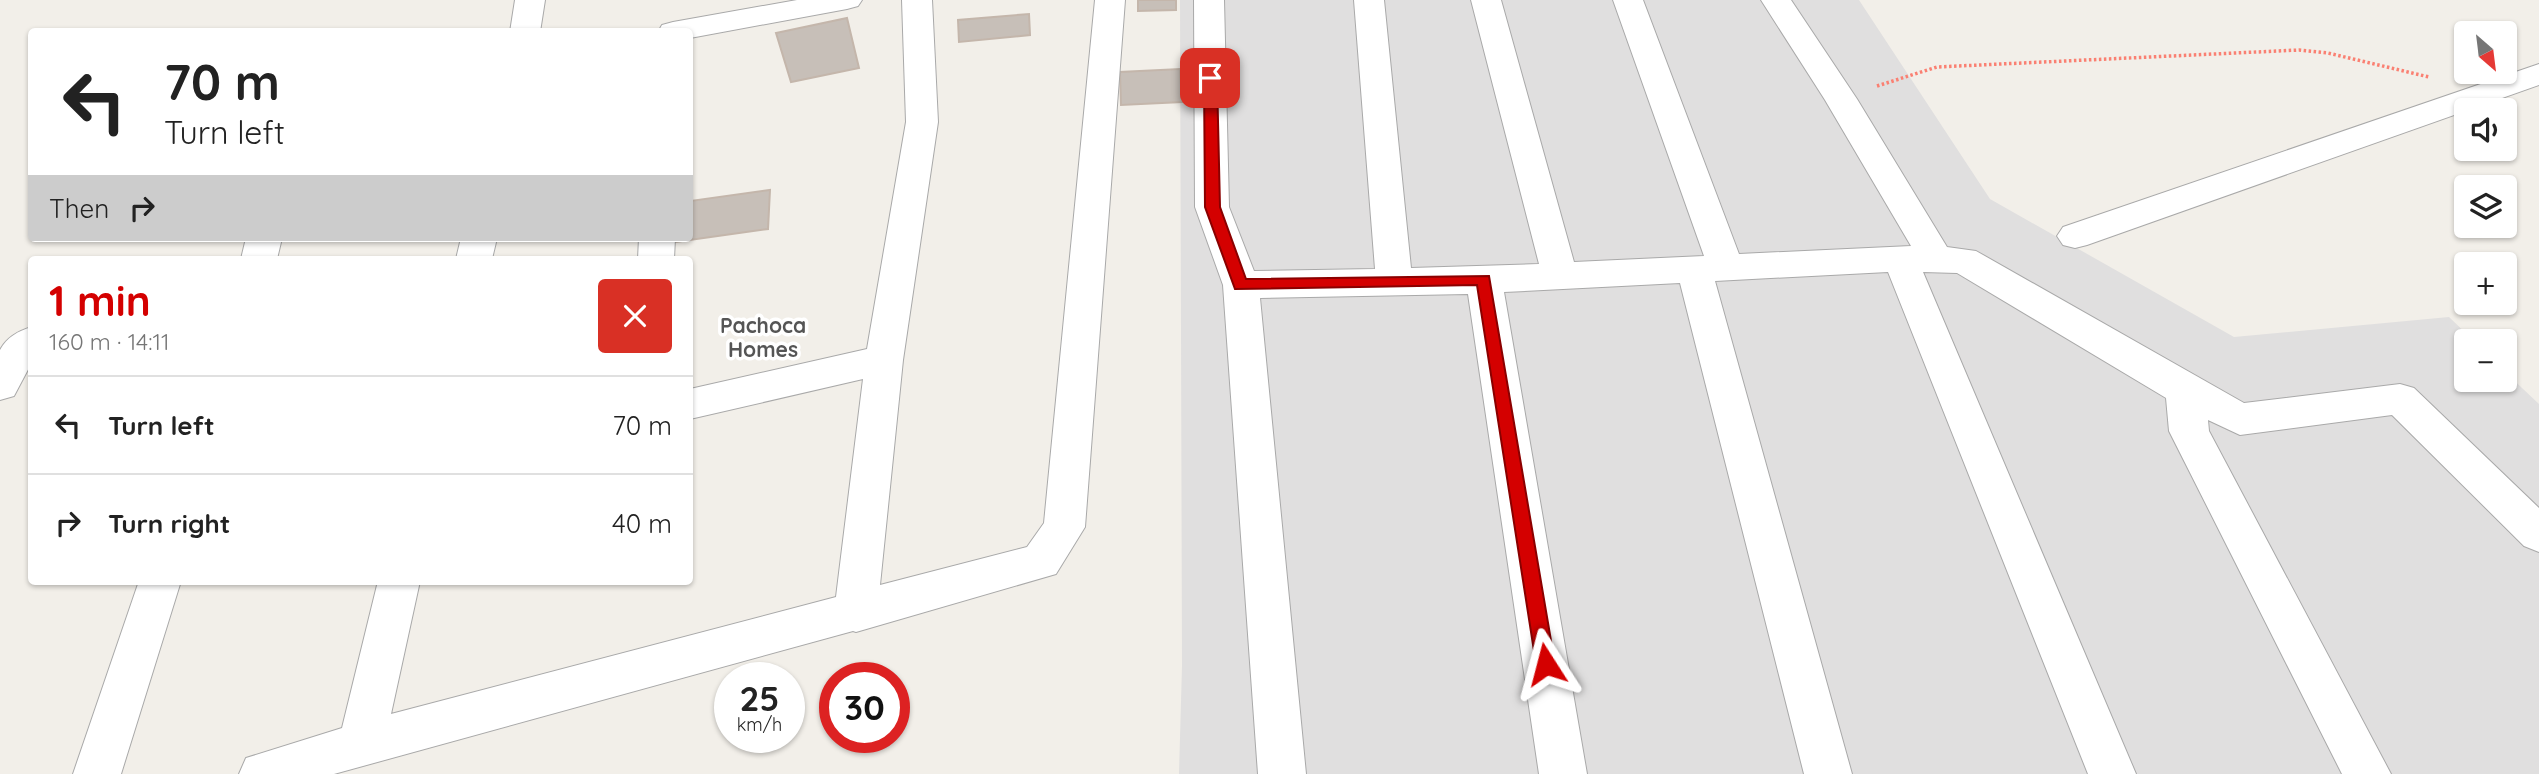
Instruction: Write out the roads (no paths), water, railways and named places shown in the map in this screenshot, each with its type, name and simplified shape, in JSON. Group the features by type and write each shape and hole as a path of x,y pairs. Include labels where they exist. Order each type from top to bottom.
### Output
{"street":[{"path":"526,28 530,0"},
{"path":"693,28 847,0"},
{"path":"856,613 884,360 922,122 917,0"},
{"path":"263,774 361,744 856,613 1041,561 1065,527 1110,0"},
{"path":"1209,0 1212,207 1241,285 1282,774"},
{"path":"1369,0 1394,282"},
{"path":"1486,0 1560,276"},
{"path":"1628,0 1710,268 1828,774"},
{"path":"1776,0 1841,99 1918,259 2112,774"},
{"path":"2075,236 2539,74"},
{"path":"1241,285 1484,280 1918,259 1963,260 2185,390 2240,419 2400,399 2539,534"},
{"path":"1484,280 1563,774"},
{"path":"0,385 17,353 28,344"},
{"path":"693,403 884,360"},
{"path":"2185,390 2189,431 2367,774"},
{"path":"97,774 159,585"},
{"path":"361,744 398,585"}],"district":[{"name":"Pachoca Homes","path":"763,337"}]}
